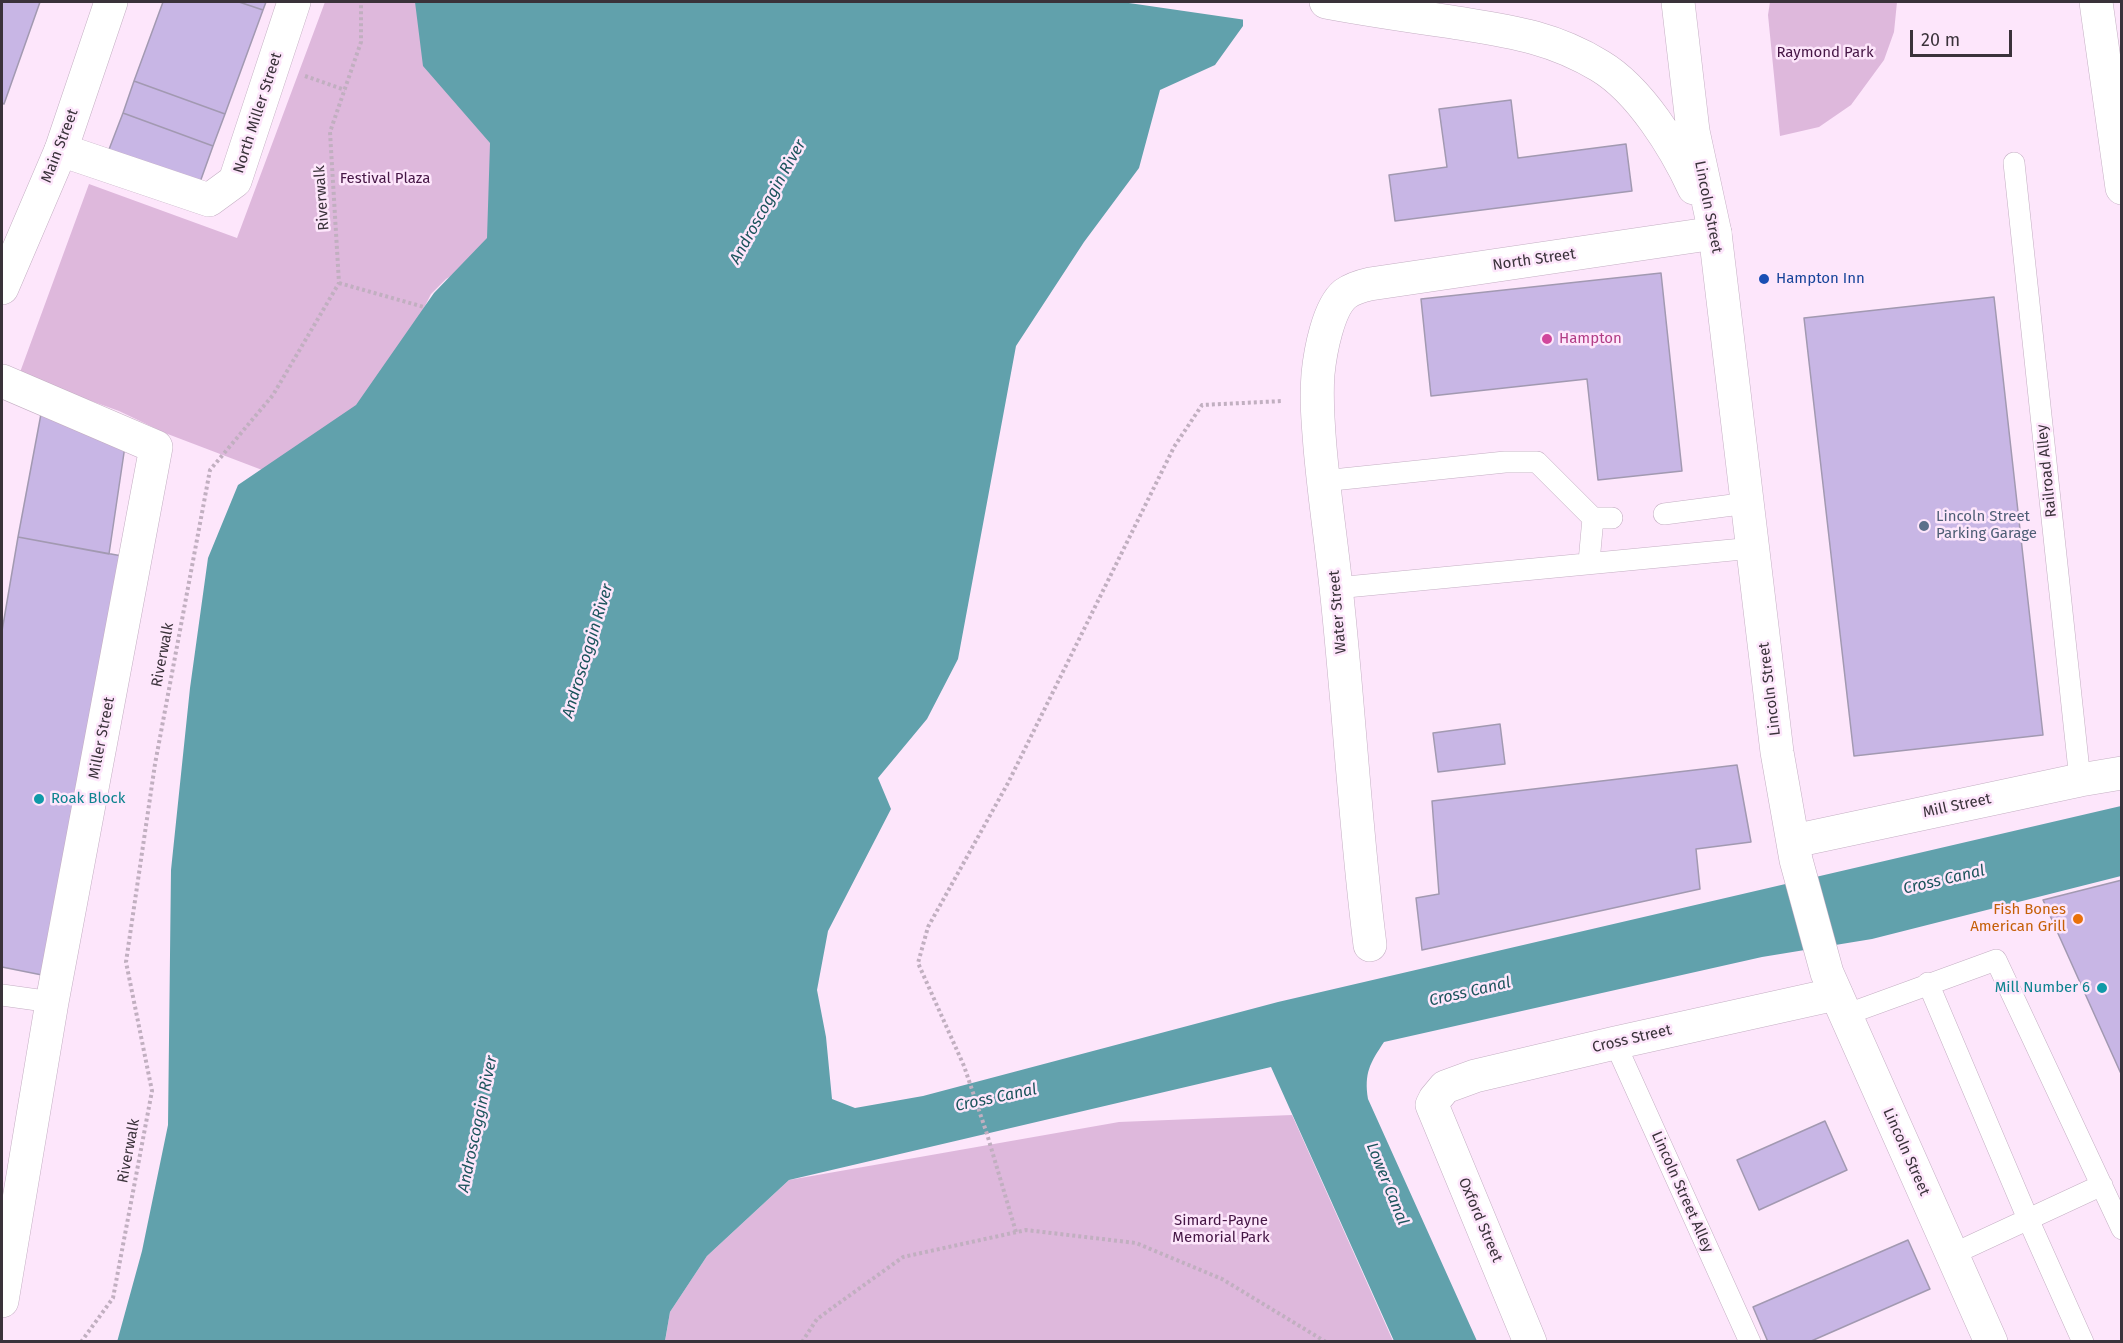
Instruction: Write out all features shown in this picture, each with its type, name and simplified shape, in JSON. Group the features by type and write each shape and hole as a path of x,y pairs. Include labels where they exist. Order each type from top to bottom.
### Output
{"main road":[{"name":"Main Street","path":"2,288 61,150 111,2"},
{"name":"North Miller Street","path":"61,150 209,200 235,182 294,2"},
{"name":"Lincoln Street","path":"1678,2 1694,131 1715,233 1777,752 1795,851 1836,994 1991,1341"},
{"path":"2096,2 2121,188"},
{"path":"1337,4 1524,33 1556,44 1602,66 1626,87 1662,130 1682,163 1715,233"},
{"name":"North Street","path":"1353,289 1370,284 1715,233"},
{"name":"Water Street","path":"1353,289 1343,295 1333,311 1323,344 1318,373 1317,399 1360,871 1370,945"},
{"name":"Miller Street","path":"2,381 156,447 52,1002 2,1301"},
{"name":"Mill Street","path":"1795,851 2080,780 2121,772"},
{"name":"Cross Street","path":"1435,1099 1446,1087 1475,1076 1836,994"},
{"name":"Oxford Street","path":"1435,1099 1432,1106 1530,1341"}],"lane":[{"name":"Railroad Alley","path":"2014,163 2080,780"},
{"path":"1323,481 1505,462 1537,462 1602,518 1589,562"},
{"path":"1664,514 1748,503"},
{"path":"1336,588 1753,548"},
{"path":"1836,994 1928,983 1996,960 2121,1229"},
{"path":"1928,983 2028,1219 2083,1341"},
{"path":"2,995 52,1002"},
{"name":"Lincoln Street Alley","path":"1615,1043 1750,1341"},
{"path":"1951,1255 2102,1185"}],"path":[{"name":"Riverwalk","path":"81,1341 113,1298 152,1091 126,963 155,764 210,470 273,394 339,283 330,132 361,42 361,2"},
{"path":"273,65 345,90"},
{"path":"339,283 424,307"},
{"path":"1016,1232 964,1066 918,963 928,927 1008,783 1174,447 1202,405 1317,399"},
{"path":"802,1341 817,1319 903,1257 1026,1230 1136,1243 1222,1279 1326,1341"}],"green space":[{"name":"Festival Plaza","path":"325,2 452,2 527,181 471,264 446,279 431,294 412,332 413,360 291,481 165,433 119,411 19,375 89,184 237,238"},
{"name":"Raymond Park","path":"1770,2 1897,2 1894,32 1884,60 1851,105 1819,127 1780,136 1768,15"},
{"name":"Simard-Payne Memorial Park","path":"1292,1115 1393,1341 665,1342 670,1312 707,1256 789,1180 1119,1122"}],"water":[{"path":"415,2 1243,2 1243,26 1215,65 1160,90 1139,168 1084,242 1016,346 958,659 927,719 878,778 891,809 828,931 817,990 826,1037 832,1099 855,1108 923,1096 1278,1002 2121,806 2121,876 1872,939 1762,957 1384,1042 1369,1069 1368,1099 1477,1341 1394,1341 1271,1067 789,1180 707,1256 670,1312 665,1341 117,1342 142,1251 168,1125 171,870 190,688 208,558 238,485 356,405 434,293 487,238 490,143 423,66"}],"pier":[{"path":"1122,2 1246,2 1246,20"}],"building":[{"path":"2,2 40,2 4,104 2,103"},
{"path":"163,2 239,2 263,10 225,114 134,81"},
{"path":"239,2 266,2 263,10"},
{"path":"134,81 225,114 213,146 123,113"},
{"path":"1511,100 1518,158 1626,144 1632,191 1395,221 1389,175 1447,167 1439,109"},
{"path":"123,113 213,146 199,185 108,152"},
{"name":"Hampton","path":"1661,273 1682,471 1598,480 1587,379 1431,396 1421,299"},
{"name":"Lincoln Street Parking Garage","path":"1994,297 2043,735 1854,756 1804,318"},
{"path":"41,414 125,446 109,554 18,537"},
{"name":"Roak Block","path":"18,537 122,556 42,975 2,967 2,631"},
{"path":"1500,724 1505,764 1438,772 1433,733"},
{"path":"1737,765 1751,842 1696,849 1700,889 1422,950 1416,898 1439,894 1432,801"},
{"name":"Mill Number 6","path":"2122,880 2122,1076 2043,900"},
{"path":"1825,1121 1847,1170 1759,1210 1737,1160"},
{"path":"1908,1240 1930,1289 1809,1342 1768,1342 1753,1307"}],"place":[{"name":"Hampton Inn","path":"1764,279"},
{"name":"Hampton","path":"1547,339"},
{"name":"Lincoln Street Parking Garage","path":"1924,526"},
{"name":"Roak Block","path":"39,799"},
{"name":"Fish Bones American Grill","path":"2078,919"},
{"name":"Mill Number 6","path":"2102,988"}],"water label":[{"name":"Androscoggin River","path":"768,202"},
{"name":"Androscoggin River","path":"588,651"},
{"name":"Cross Canal","path":"1944,880"},
{"name":"Cross Canal","path":"1470,992"},
{"name":"Cross Canal","path":"996,1098"},
{"name":"Androscoggin River","path":"478,1124"},
{"name":"Lower Canal","path":"1387,1184"}]}
